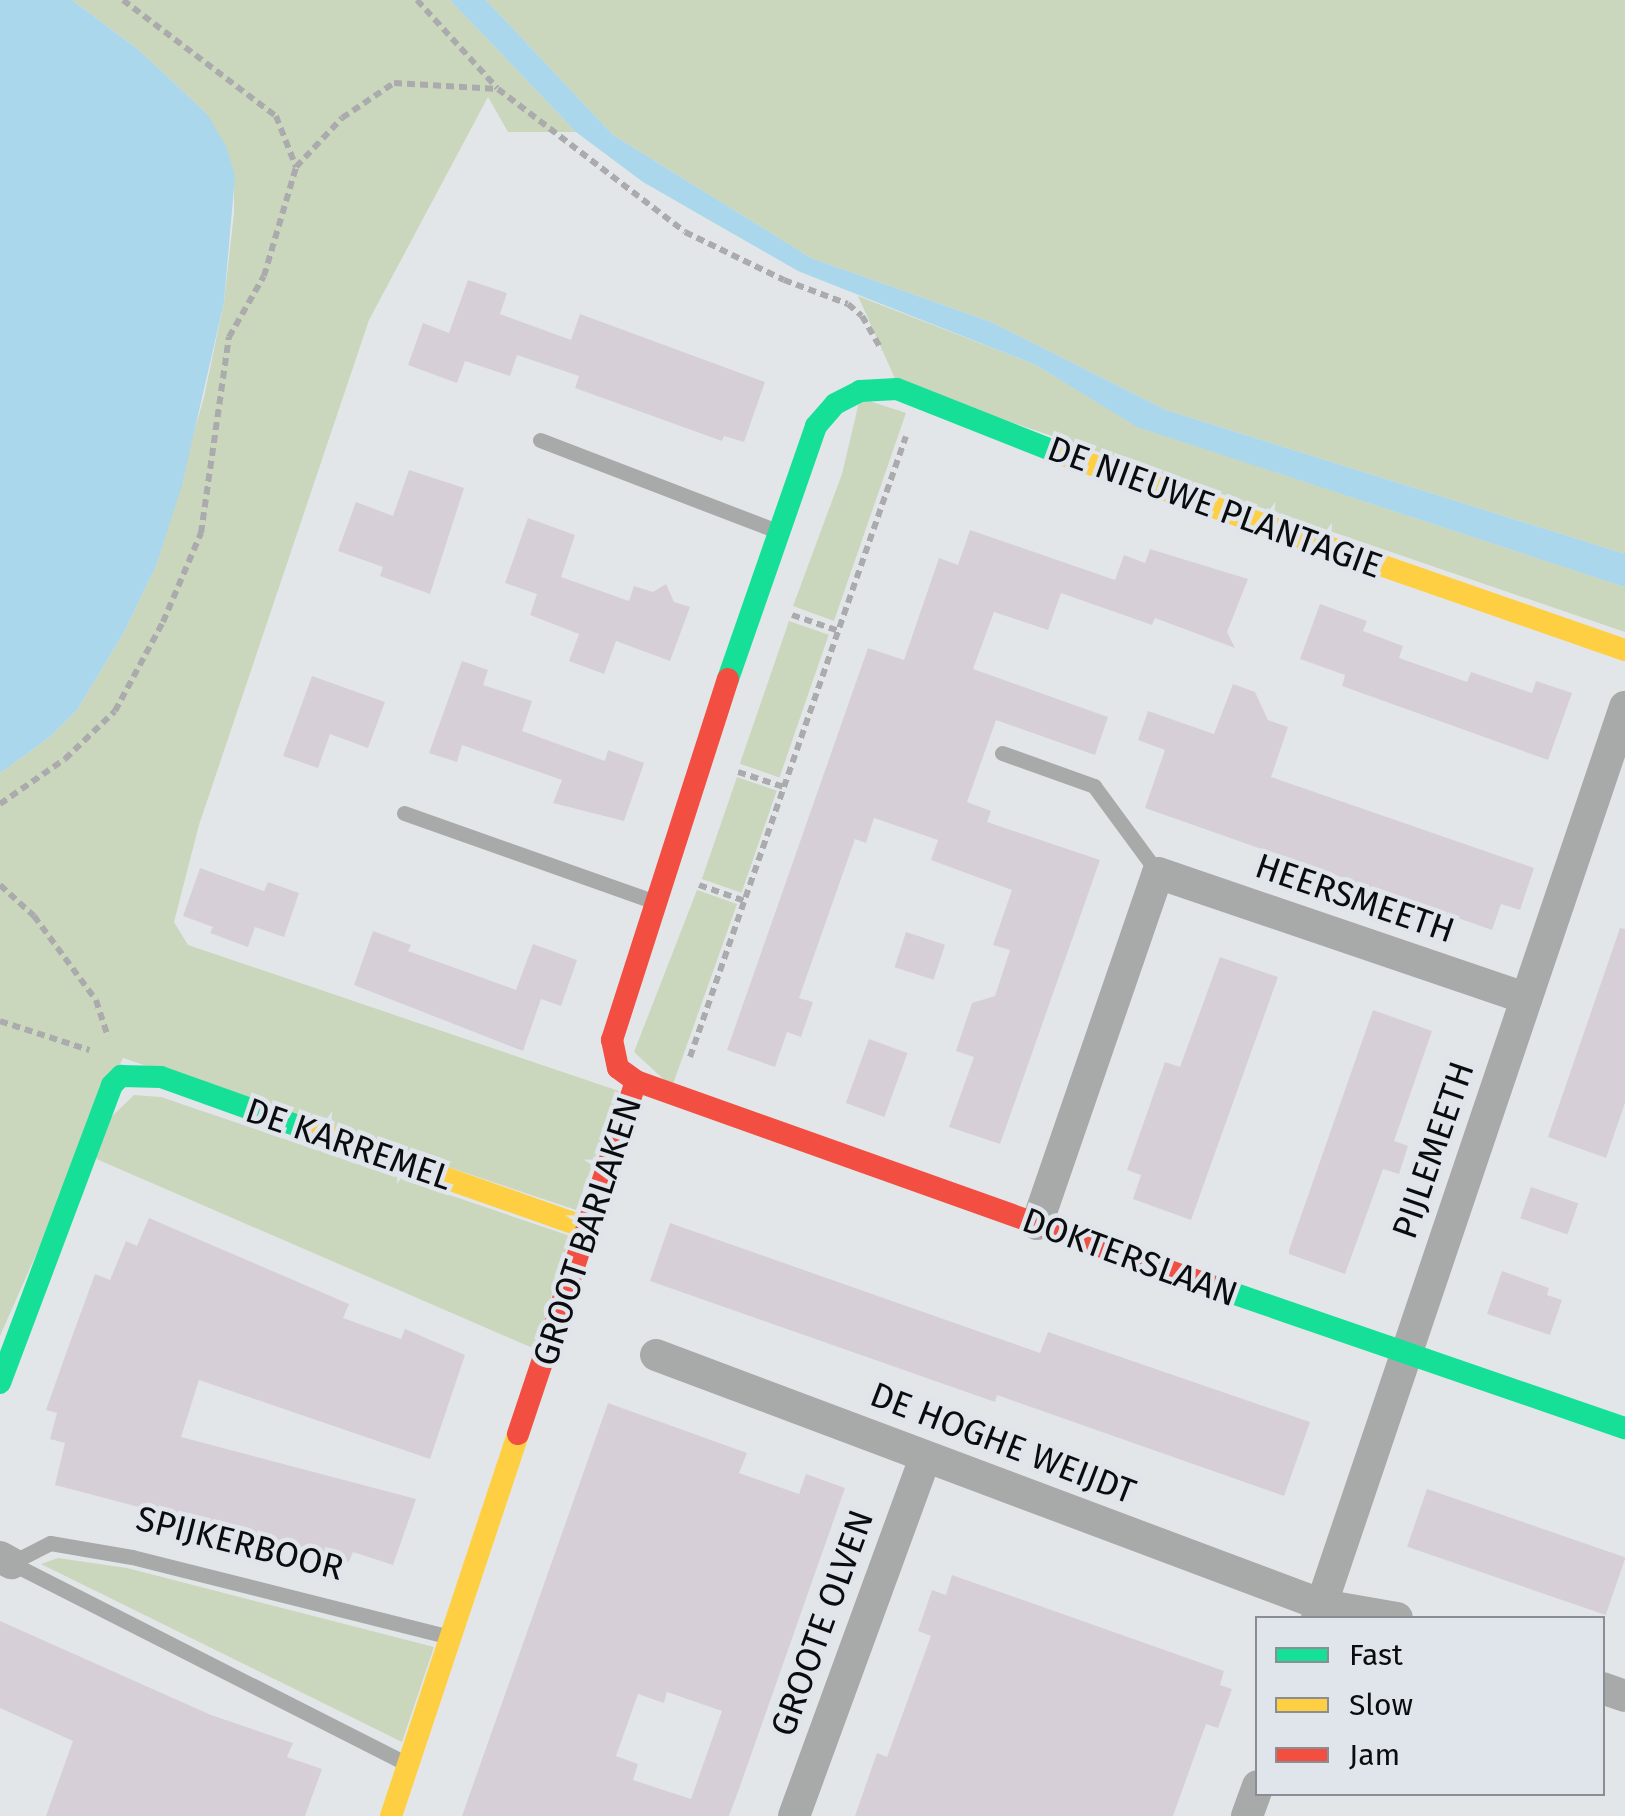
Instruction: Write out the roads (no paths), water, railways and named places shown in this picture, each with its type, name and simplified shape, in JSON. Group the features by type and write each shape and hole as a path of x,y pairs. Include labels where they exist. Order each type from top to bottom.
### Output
{"street":[{"name":"GROOT BARLAKEN","path":"391,1816 636,1082 618,1068 612,1040 777,531 816,426 835,404 860,391 908,393"},
{"name":"DE NIEUWE PLANTAGIE","path":"908,393 1120,476 1625,650"},
{"name":"PIJLEMEETH","path":"1320,1611 1625,708"},
{"name":"HEERSMEETH","path":"1158,873 1526,998"},
{"path":"1037,1224 1158,873"},
{"name":"DE KARREMEL","path":"0,1383 116,1073 161,1077 588,1228"},
{"name":"DOKTERSLAAN","path":"636,1082 1406,1355 1625,1428"},
{"name":"DE HOGHE WEIJDT","path":"656,1354 1320,1611 1374,1616"},
{"name":"GROOTE OLVEN","path":"794,1816 925,1458"}],"lane":[{"path":"540,440 777,531"},
{"path":"1002,752 1094,786 1158,873"},
{"path":"404,813 654,902"},
{"name":"SPIJKERBOOR","path":"6,1560 50,1543 132,1557 453,1637"},
{"name":"SPIJKERBOOR","path":"6,1560 409,1765"}],"water":[{"path":"0,0 72,0 139,50 207,114 226,146 235,176 224,302 182,485 156,566 123,634 77,710 50,737 0,773"},
{"path":"450,0 486,0 613,135 811,258 991,322 1166,410 1625,554 1625,587 1137,427 1036,365 798,271 643,182 576,132"}]}
